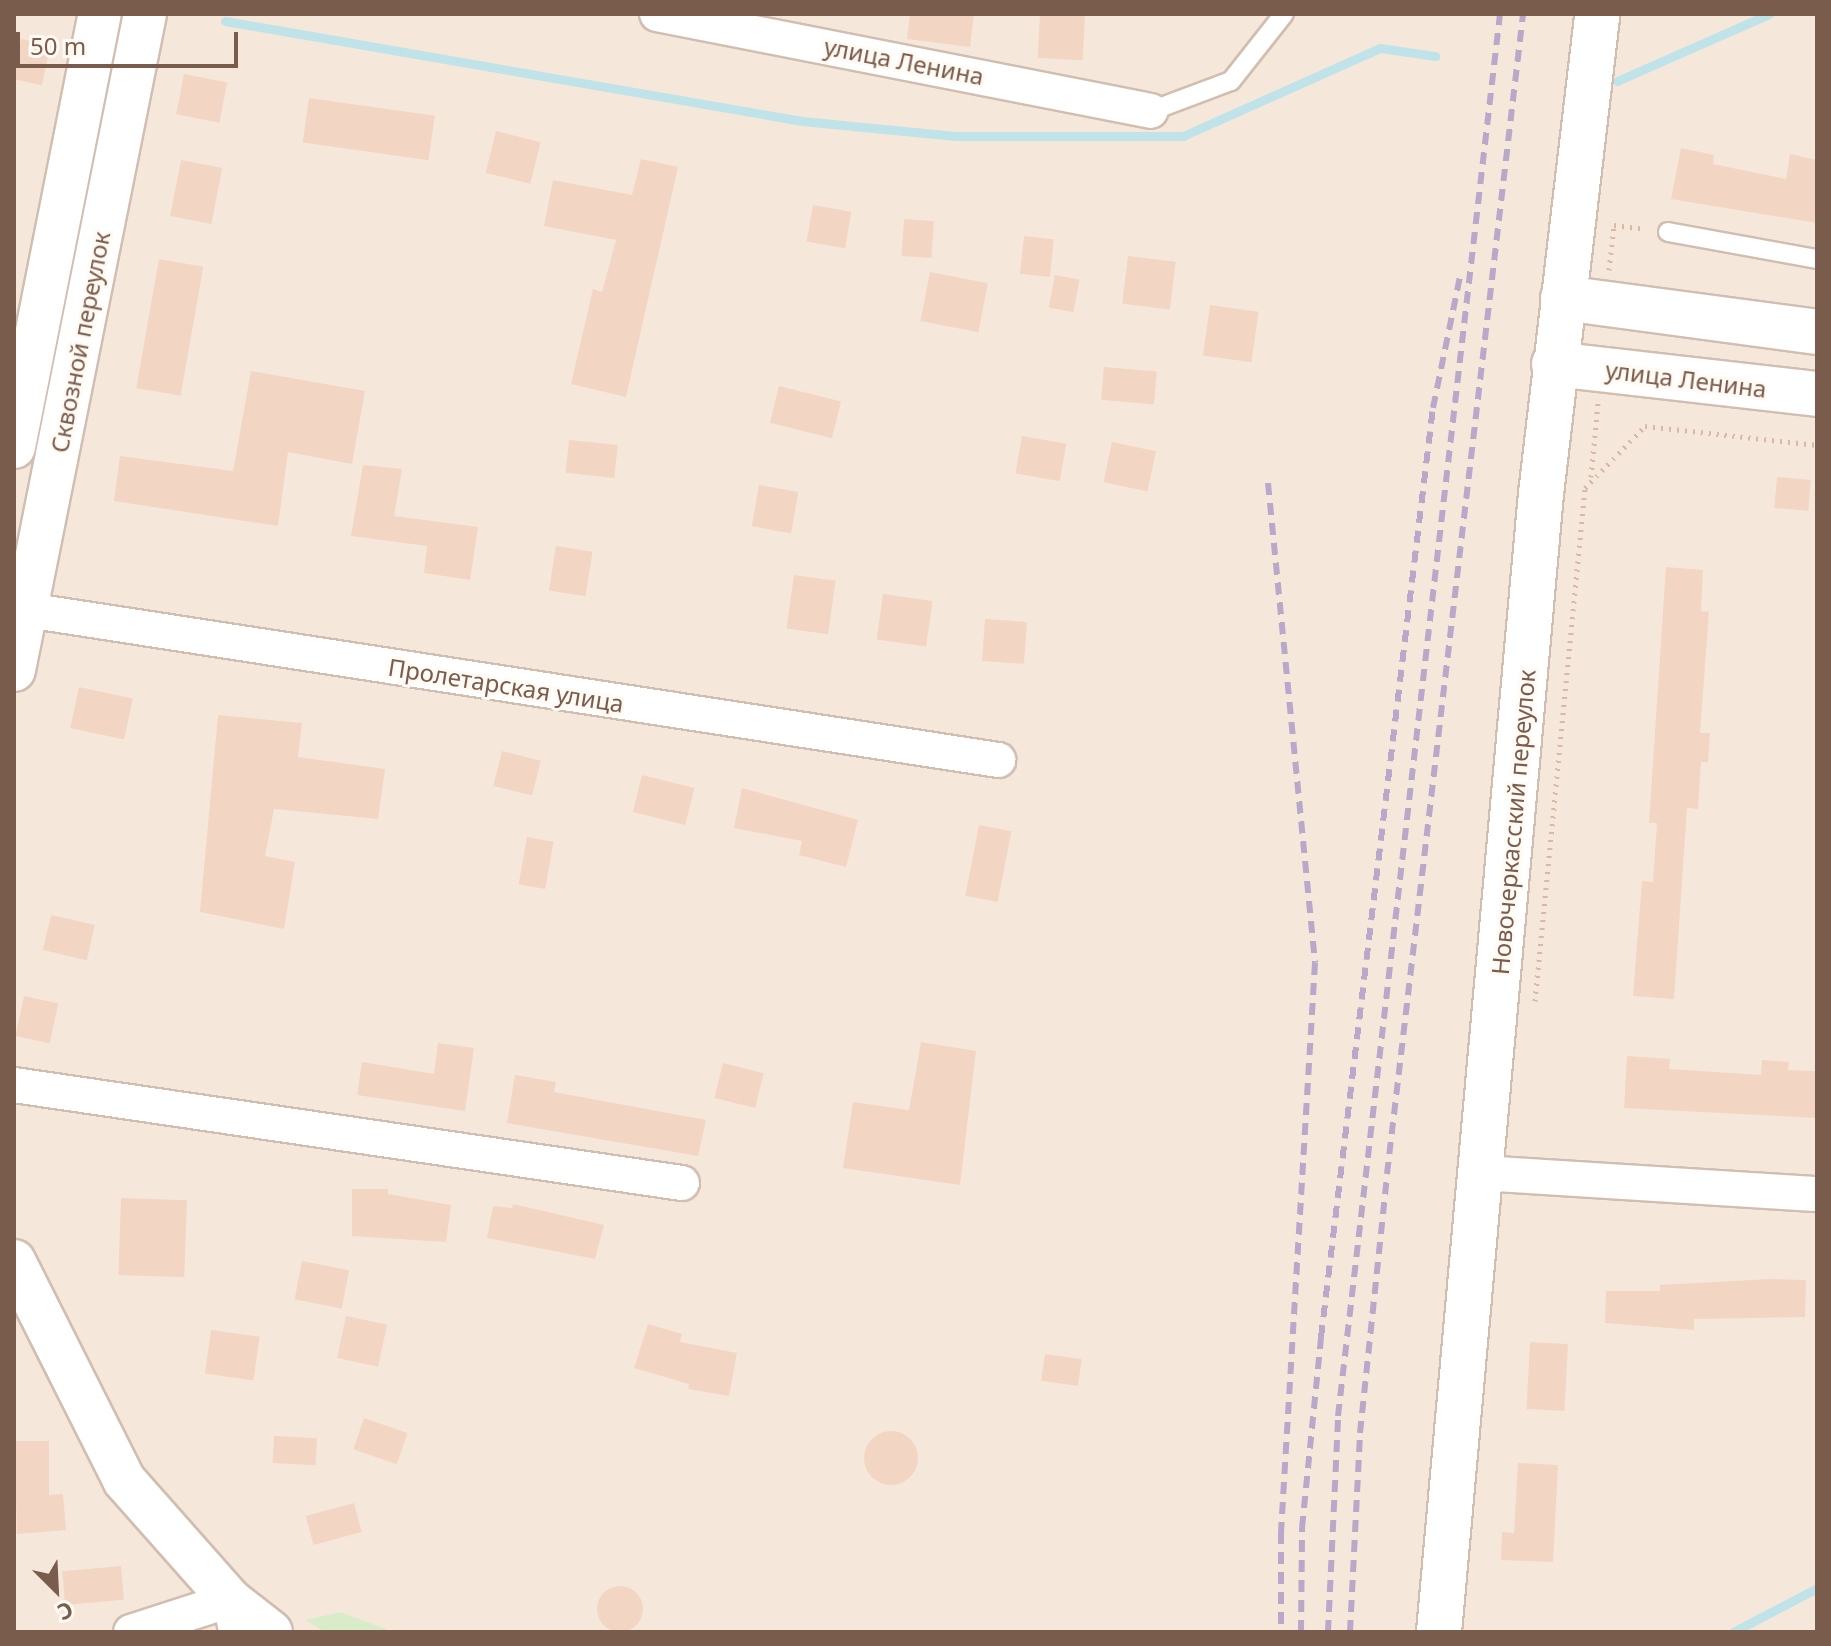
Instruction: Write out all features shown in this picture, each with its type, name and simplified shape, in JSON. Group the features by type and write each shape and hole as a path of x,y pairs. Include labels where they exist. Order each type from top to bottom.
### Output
{"main road":[{"name":"Новочеркасский переулок","path":"1439,1632 1554,364 1597,14"},
{"path":"1563,298 1817,332"},
{"name":"улица Ленина","path":"1554,364 1817,394"}],"street":[{"name":"Сквозной переулок","path":"14,447 100,14"},
{"name":"Сквозной переулок","path":"14,670 20,610 145,14"},
{"name":"улица Ленина","path":"657,14 761,23 1151,111"},
{"name":"Пролетарская улица","path":"20,610 998,760"},
{"path":"14,1085 682,1183"},
{"path":"1482,1173 1817,1194"},
{"path":"14,1261 124,1480 233,1616 271,1632"},
{"path":"131,1632 233,1616"}],"lane":[{"path":"1151,111 1231,81 1284,14"},
{"path":"1668,232 1817,259"}],"path":[{"path":"1534,1016 1585,488 1645,426 1817,445"}],"shaded area":[{"path":"14,14 1817,14 1817,1632 14,1632"}],"green space":[{"path":"341,1612 394,1632 325,1632 305,1620"}],"building":[{"path":"910,14 974,14 970,47 907,39"},
{"path":"1040,14 1085,16 1083,60 1038,58"},
{"path":"21,39 50,45 42,85 14,79"},
{"path":"184,74 227,82 219,123 176,114"},
{"path":"309,98 435,116 429,160 303,143"},
{"path":"496,131 541,142 530,184 486,173"},
{"path":"1681,148 1714,155 1713,164 1786,179 1790,154 1817,160 1817,223 1671,199"},
{"path":"641,159 678,167 626,397 571,384 593,289 602,292 616,240 544,226 553,180 632,195"},
{"path":"181,160 222,168 211,224 170,216"},
{"path":"813,205 851,212 845,248 807,241"},
{"path":"904,219 934,221 931,258 901,256"},
{"path":"1024,236 1054,239 1050,277 1020,274"},
{"path":"1128,256 1176,262 1170,309 1122,304"},
{"path":"159,259 203,267 181,396 136,388"},
{"path":"930,272 988,283 978,332 920,321"},
{"path":"1055,275 1080,280 1073,312 1049,307"},
{"path":"1210,305 1259,312 1251,362 1203,356"},
{"path":"1104,367 1157,372 1154,404 1101,400"},
{"path":"251,371 365,391 352,464 288,452 278,526 114,501 120,456 233,471"},
{"path":"779,386 841,401 832,438 770,423"},
{"path":"1022,436 1066,444 1060,481 1015,473"},
{"path":"569,440 618,445 614,478 566,473"},
{"path":"1112,442 1156,451 1147,491 1103,482"},
{"path":"363,465 402,469 394,516 478,527 470,580 424,573 427,546 351,536"},
{"path":"1777,477 1811,480 1808,511 1774,508"},
{"path":"759,485 798,492 791,533 752,526"},
{"path":"556,546 593,552 586,596 549,590"},
{"path":"1666,567 1703,570 1701,611 1709,612 1700,733 1710,733 1708,762 1701,762 1698,809 1687,808 1674,999 1633,996 1642,881 1653,882 1657,823 1649,823"},
{"path":"794,575 836,581 828,634 786,628"},
{"path":"883,594 933,601 926,647 877,640"},
{"path":"985,619 1027,622 1024,664 982,661"},
{"path":"79,687 133,698 124,740 70,728"},
{"path":"218,715 302,723 298,757 385,769 378,819 274,809 265,856 295,862 284,929 200,912"},
{"path":"502,751 541,761 532,796 493,786"},
{"path":"642,775 694,788 685,825 633,812"},
{"path":"742,788 858,820 846,867 799,855 802,841 734,828"},
{"path":"979,825 1011,831 998,902 965,896"},
{"path":"527,837 554,842 545,889 519,884"},
{"path":"51,915 95,925 87,960 43,950"},
{"path":"24,996 58,1003 50,1043 15,1036"},
{"path":"921,1042 976,1051 960,1185 843,1168 853,1102 909,1110"},
{"path":"438,1043 474,1048 465,1111 357,1095 362,1062 434,1074"},
{"path":"1627,1056 1670,1059 1669,1069 1761,1075 1762,1060 1789,1062 1788,1070 1817,1071 1817,1118 1624,1108"},
{"path":"723,1063 764,1073 755,1108 714,1098"},
{"path":"515,1075 556,1082 554,1092 706,1120 698,1156 507,1123"},
{"path":"352,1189 388,1189 388,1194 451,1205 446,1242 352,1236"},
{"path":"121,1198 187,1200 184,1277 118,1275"},
{"path":"513,1204 604,1225 595,1259 487,1238 493,1206 512,1208"},
{"path":"302,1261 349,1270 342,1308 295,1299"},
{"path":"1806,1280 1805,1317 1694,1319 1694,1330 1605,1323 1606,1291 1660,1291 1660,1285"},
{"path":"346,1316 387,1325 378,1367 337,1358"},
{"path":"648,1324 682,1334 680,1342 737,1353 729,1396 688,1389 689,1384 634,1368"},
{"path":"211,1330 260,1337 253,1380 205,1374"},
{"path":"1530,1342 1568,1344 1564,1411 1526,1409"},
{"path":"1045,1354 1082,1359 1078,1386 1041,1381"},
{"path":"364,1418 407,1433 397,1464 353,1449"},
{"path":"891,1431 910,1439 918,1458 910,1477 891,1485 872,1477 864,1458 872,1439"},
{"path":"274,1436 317,1438 316,1465 273,1463"},
{"path":"14,1441 49,1441 49,1495 63,1494 66,1530 17,1534"},
{"path":"1518,1463 1558,1465 1553,1562 1501,1560 1502,1532 1514,1533"},
{"path":"354,1503 362,1532 313,1545 306,1516"},
{"path":"121,1566 124,1600 65,1605 62,1571"},
{"path":"620,1586 637,1592 643,1609 637,1626 620,1632 603,1626 597,1609 603,1592"}],"waterway":[{"path":"1617,81 1769,14"},
{"path":"225,21 802,121 955,136 1183,136 1380,48 1435,56"},
{"path":"1733,1632 1817,1588"}],"railway":[{"path":"1328,1632 1338,1416 1500,14"},
{"path":"1350,1632 1360,1433 1387,1174 1523,14"},
{"path":"1301,1632 1302,1528 1321,1337 1433,408 1460,277"},
{"path":"1268,483 1315,963 1281,1532 1281,1632"}]}
